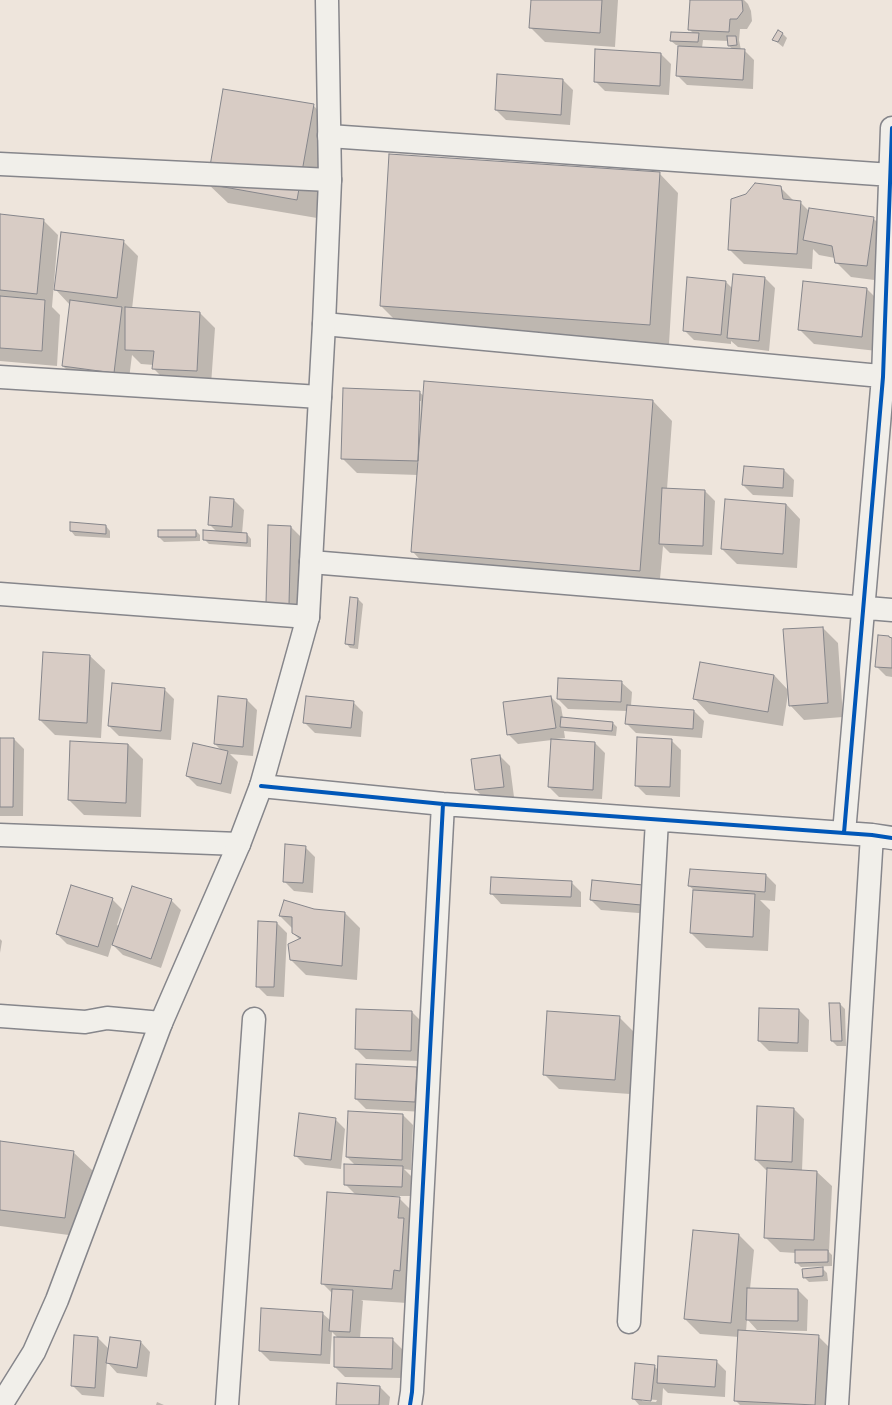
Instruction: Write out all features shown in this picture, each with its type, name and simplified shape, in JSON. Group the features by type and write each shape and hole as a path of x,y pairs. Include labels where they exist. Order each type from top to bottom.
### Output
{"street":[{"path":"1,1405 34,1352 57,1300 161,1023 239,844 261,786 308,617 324,324 330,180 327,0"},
{"path":"844,833 863,608 887,377 892,128"},
{"path":"329,136 891,175"},
{"path":"0,164 330,180"},
{"path":"324,324 887,377"},
{"path":"0,377 320,397"},
{"path":"311,562 892,610"},
{"path":"0,594 308,617"},
{"path":"261,786 442,804 882,836 837,1405"},
{"path":"410,1405 412,1392 442,804"},
{"path":"629,1322 657,820"},
{"path":"0,836 239,844"},
{"path":"0,1016 85,1022 106,1018 161,1023"},
{"path":"227,1405 254,1019"}],"building":[{"path":"531,0 602,0 600,33 529,28"},
{"path":"690,0 742,0 743,11 737,19 730,19 729,32 688,30"},
{"path":"778,30 783,33 778,42 772,40"},
{"path":"671,32 699,33 698,42 670,41"},
{"path":"727,36 736,36 737,45 728,46"},
{"path":"678,46 745,49 743,80 676,76"},
{"path":"595,49 661,53 660,86 594,82"},
{"path":"497,74 563,79 561,115 495,110"},
{"path":"223,89 314,104 297,200 207,184"},
{"path":"389,154 660,172 650,325 380,306"},
{"path":"755,183 781,186 783,199 801,201 797,254 728,250 731,199 746,194"},
{"path":"809,208 874,217 867,266 835,263 832,246 803,240"},
{"path":"0,214 44,219 37,294 0,290"},
{"path":"61,232 124,240 117,298 54,290"},
{"path":"733,274 765,277 759,341 727,338"},
{"path":"687,277 726,281 721,335 683,331"},
{"path":"803,281 867,288 862,337 798,330"},
{"path":"0,296 45,300 42,351 0,348"},
{"path":"70,300 122,307 114,373 62,366"},
{"path":"125,307 200,312 197,371 152,369 154,351 125,350"},
{"path":"424,381 653,400 640,571 411,552"},
{"path":"343,388 420,391 418,461 341,459"},
{"path":"744,466 784,469 783,488 742,485"},
{"path":"662,488 705,490 703,546 659,544"},
{"path":"210,497 234,499 232,527 208,525"},
{"path":"725,499 786,504 783,554 721,549"},
{"path":"70,522 106,525 106,534 70,531"},
{"path":"268,525 291,526 289,604 266,603"},
{"path":"158,530 196,530 196,537 158,537"},
{"path":"203,530 247,533 247,543 203,540"},
{"path":"350,597 358,598 354,645 345,644"},
{"path":"823,627 828,703 789,706 783,629"},
{"path":"878,635 889,636 892,638 892,668 875,667"},
{"path":"43,652 90,655 87,723 39,720"},
{"path":"700,662 774,675 768,712 693,699"},
{"path":"558,678 622,681 621,702 557,699"},
{"path":"112,683 165,688 161,731 108,726"},
{"path":"218,696 247,699 243,747 214,744"},
{"path":"306,696 354,701 351,728 303,723"},
{"path":"551,696 556,728 507,735 503,702"},
{"path":"627,705 694,710 693,729 625,724"},
{"path":"561,717 613,722 612,731 560,727"},
{"path":"637,737 672,739 670,787 635,786"},
{"path":"0,738 14,738 13,807 0,807"},
{"path":"551,739 595,742 593,790 548,787"},
{"path":"70,741 128,744 126,803 68,800"},
{"path":"193,743 228,751 221,784 186,776"},
{"path":"500,755 504,787 475,790 471,759"},
{"path":"285,844 306,846 303,883 283,882"},
{"path":"690,869 766,874 765,892 688,886"},
{"path":"491,877 572,881 571,897 490,894"},
{"path":"592,880 643,885 641,905 590,900"},
{"path":"71,885 113,898 98,947 56,934"},
{"path":"132,886 172,899 151,959 112,945"},
{"path":"693,890 755,894 753,937 690,933"},
{"path":"284,900 314,909 345,912 342,966 290,960 288,944 301,938 292,933 292,917 279,916"},
{"path":"258,921 277,922 274,987 256,987"},
{"path":"829,1003 840,1003 842,1041 831,1041"},
{"path":"759,1008 799,1009 798,1043 758,1041"},
{"path":"356,1009 412,1011 411,1051 355,1049"},
{"path":"547,1011 620,1016 615,1080 543,1075"},
{"path":"356,1064 417,1067 415,1102 355,1099"},
{"path":"757,1106 794,1108 792,1162 755,1160"},
{"path":"348,1111 403,1114 402,1160 346,1157"},
{"path":"299,1113 336,1118 331,1160 294,1156"},
{"path":"0,1141 74,1151 65,1218 0,1210"},
{"path":"344,1164 403,1166 402,1187 344,1185"},
{"path":"767,1168 817,1171 814,1240 764,1238"},
{"path":"327,1192 400,1197 398,1218 404,1218 400,1271 394,1270 392,1289 321,1284"},
{"path":"693,1230 739,1234 731,1323 684,1319"},
{"path":"795,1250 828,1250 828,1262 795,1263"},
{"path":"823,1267 823,1276 803,1278 802,1269"},
{"path":"747,1288 798,1289 798,1321 746,1320"},
{"path":"332,1289 353,1290 350,1332 329,1331"},
{"path":"261,1308 323,1312 321,1355 259,1351"},
{"path":"738,1330 819,1335 815,1405 734,1401"},
{"path":"74,1335 98,1337 95,1388 71,1386"},
{"path":"110,1337 141,1341 137,1368 106,1363"},
{"path":"334,1337 393,1338 392,1369 334,1367"},
{"path":"658,1356 717,1360 715,1387 657,1383"},
{"path":"635,1363 655,1365 651,1401 632,1399"},
{"path":"337,1383 380,1386 379,1405 336,1405"}],"cycle path":[{"path":"844,833 883,377 892,128"},
{"path":"261,786 443,804 872,835 892,838"},
{"path":"410,1405 412,1392 443,804"}]}
